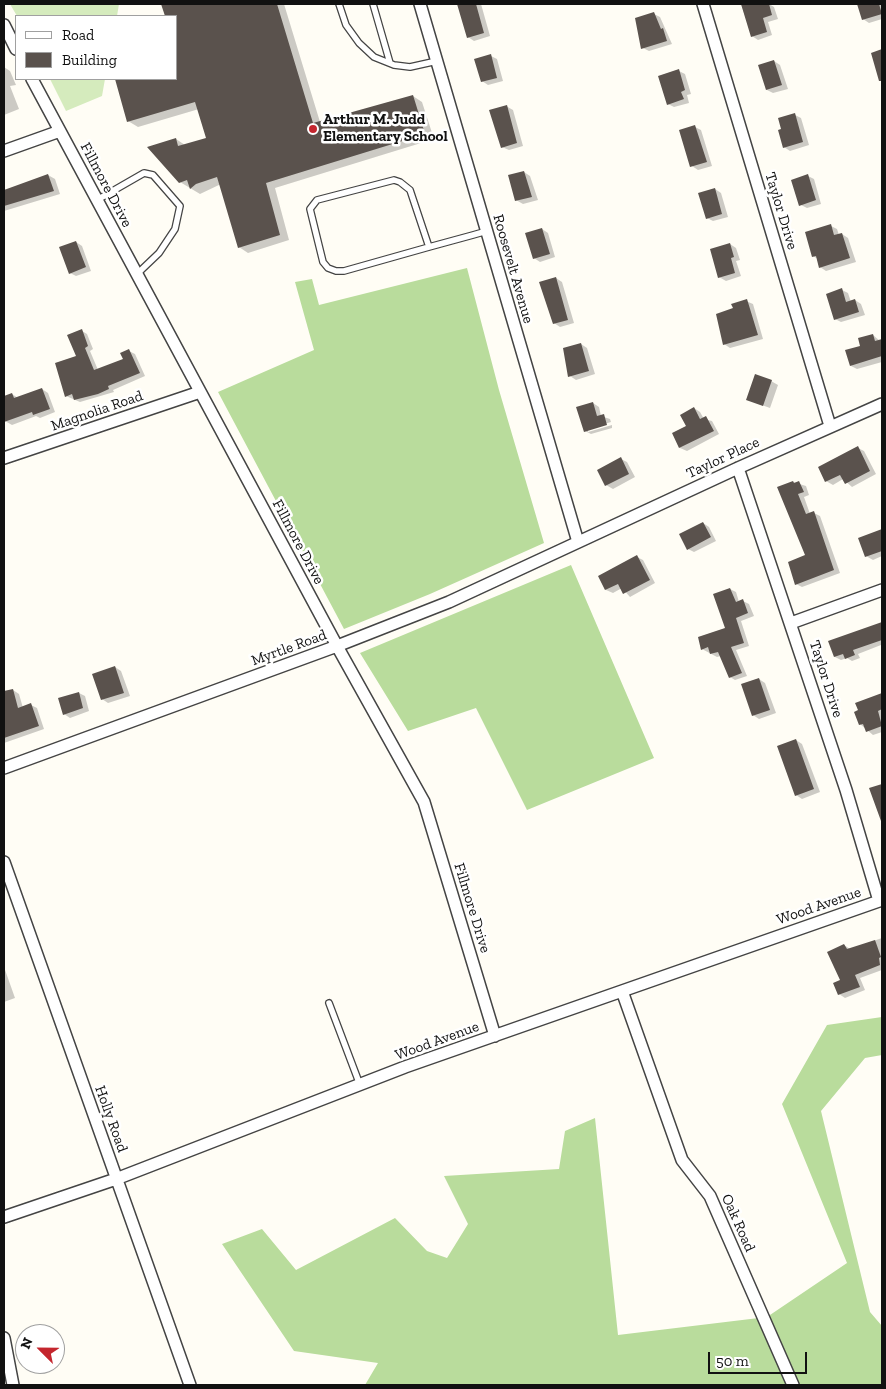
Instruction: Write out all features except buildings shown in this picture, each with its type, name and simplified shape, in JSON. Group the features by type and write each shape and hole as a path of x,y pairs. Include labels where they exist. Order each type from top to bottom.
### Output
{"street":[{"name":"Roosevelt Avenue","path":"420,4 578,542"},
{"name":"Taylor Drive","path":"703,4 830,426"},
{"path":"4,25 15,47"},
{"name":"Fillmore Drive","path":"33,80 337,646 424,802 495,1036"},
{"path":"4,151 60,130"},
{"name":"Magnolia Road","path":"4,458 200,392"},
{"name":"Taylor Place","path":"578,542 882,404"},
{"name":"Taylor Drive","path":"738,468 792,623 881,900"},
{"name":"Myrtle Road","path":"4,768 337,646 449,602 578,542"},
{"path":"792,623 882,590"},
{"name":"Holly Road","path":"4,862 190,1385"},
{"name":"Wood Avenue","path":"4,1217 116,1179 360,1085 495,1036 881,900"},
{"name":"Oak Road","path":"622,991 682,1160 710,1196 794,1385"},
{"path":"4,1338 13,1385"}],"lane":[{"path":"339,4 346,25 358,43 374,57 410,67 437,62"},
{"path":"373,4 390,63"},
{"path":"97,200 144,173 153,175 180,206 175,229 159,253 137,274"},
{"path":"429,247 410,190 394,180 317,200 310,209 323,262 328,268 336,271 344,271 487,231"},
{"path":"329,1003 360,1085"}],"green space":[{"path":"10,4 119,4 117,15 16,15"},
{"path":"50,80 105,80 102,96 66,111"},
{"path":"467,268 499,390 544,543 430,594 344,629 218,392 314,350 295,282 312,279 319,305"},
{"path":"571,565 654,758 527,810 476,708 408,731 360,653"},
{"path":"882,1017 882,1055 865,1058 821,1111 870,1312 882,1326 882,1385 365,1385 378,1363 294,1351 222,1244 262,1229 296,1270 395,1218 427,1251 447,1258 468,1224 444,1176 559,1169 565,1131 595,1118 618,1335 767,1317 847,1263 782,1104 827,1025"}],"place":[{"name":"Arthur M. Judd Elementary School","path":"313,129"}]}
